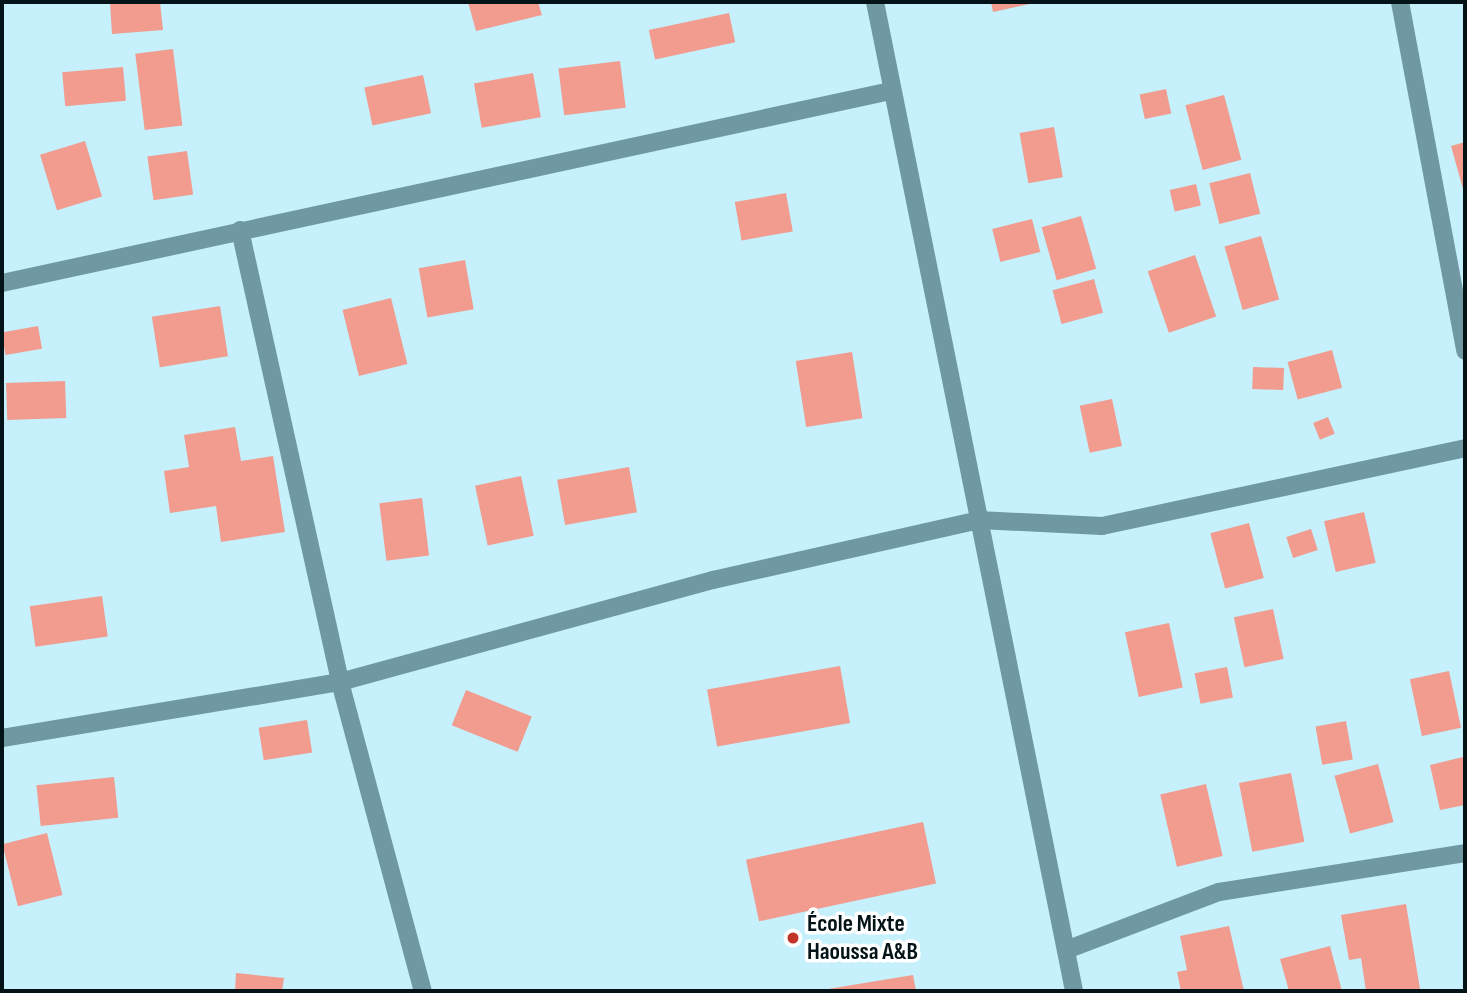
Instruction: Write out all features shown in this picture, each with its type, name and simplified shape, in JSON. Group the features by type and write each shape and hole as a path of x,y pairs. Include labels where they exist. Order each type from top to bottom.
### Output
{"street":[{"path":"875,2 1074,991"},
{"path":"1400,2 1465,351"},
{"path":"2,283 891,91"},
{"path":"240,230 340,682 423,991"},
{"path":"2,737 340,682 713,580 979,520 1102,526 1465,447"},
{"path":"1066,950 1219,892 1465,853"}],"building":[{"path":"110,2 160,2 163,30 112,34"},
{"path":"468,2 538,2 542,15 476,31"},
{"path":"991,2 1034,2 1034,3 993,12"},
{"path":"729,13 735,42 655,59 649,30"},
{"path":"173,49 182,125 145,130 135,54"},
{"path":"620,61 626,108 564,115 558,69"},
{"path":"123,67 126,101 65,106 62,72"},
{"path":"533,73 541,117 482,128 474,83"},
{"path":"423,75 431,113 372,126 364,87"},
{"path":"1166,89 1171,113 1145,119 1140,95"},
{"path":"1224,95 1241,160 1203,170 1185,105"},
{"path":"1054,127 1063,177 1028,183 1020,133"},
{"path":"85,141 102,196 57,210 40,155"},
{"path":"1465,142 1465,189 1463,189 1451,146"},
{"path":"187,151 193,195 154,200 147,157"},
{"path":"1250,173 1260,214 1219,224 1209,183"},
{"path":"1196,184 1201,205 1175,212 1170,190"},
{"path":"786,193 793,231 742,240 735,202"},
{"path":"1081,216 1096,269 1057,280 1042,227"},
{"path":"1032,219 1040,252 1000,262 992,229"},
{"path":"1261,236 1279,299 1243,310 1224,246"},
{"path":"1195,255 1216,316 1169,333 1148,271"},
{"path":"465,260 474,309 427,317 419,268"},
{"path":"1094,279 1103,313 1062,324 1052,290"},
{"path":"391,298 407,364 359,376 342,310"},
{"path":"220,306 228,356 160,367 152,317"},
{"path":"38,326 42,349 6,355 2,332"},
{"path":"1332,350 1342,388 1298,400 1288,362"},
{"path":"852,352 862,418 806,427 796,361"},
{"path":"1253,367 1284,368 1283,390 1252,389"},
{"path":"65,381 66,418 7,420 6,383"},
{"path":"1112,399 1122,446 1090,453 1080,406"},
{"path":"1328,417 1335,434 1320,440 1313,423"},
{"path":"235,427 241,461 273,456 285,532 221,542 216,506 170,513 164,471 189,467 184,435"},
{"path":"629,467 637,512 565,525 557,480"},
{"path":"521,476 534,536 488,545 475,486"},
{"path":"422,498 429,556 386,561 379,503"},
{"path":"1364,512 1376,563 1336,572 1324,521"},
{"path":"1249,523 1264,578 1225,588 1210,533"},
{"path":"1311,529 1318,550 1293,558 1286,537"},
{"path":"102,596 108,637 35,647 30,606"},
{"path":"1273,609 1284,659 1244,667 1234,617"},
{"path":"1169,623 1183,688 1139,697 1125,632"},
{"path":"840,666 850,723 717,747 707,689"},
{"path":"1227,667 1233,697 1201,704 1195,673"},
{"path":"1449,671 1461,728 1422,736 1410,679"},
{"path":"466,690 532,717 518,752 452,725"},
{"path":"307,720 312,753 264,760 259,728"},
{"path":"1346,721 1353,759 1322,765 1315,726"},
{"path":"1463,757 1465,805 1440,810 1430,765"},
{"path":"1378,764 1394,822 1350,834 1335,776"},
{"path":"1291,773 1304,842 1252,852 1239,783"},
{"path":"114,777 118,818 41,826 36,785"},
{"path":"1206,784 1223,856 1177,867 1160,795"},
{"path":"923,822 936,884 759,921 746,860"},
{"path":"47,833 62,895 18,906 2,844"},
{"path":"1406,904 1420,989 1366,991 1361,958 1349,960 1341,915"},
{"path":"1229,926 1244,991 1181,991 1177,972 1187,970 1180,936"},
{"path":"1330,946 1342,991 1289,991 1280,959"},
{"path":"236,973 284,978 282,991 235,991"},
{"path":"913,975 916,991 822,991 822,990"}],"place":[{"name":"École Mixte Haoussa A&B","path":"793,938"}]}
